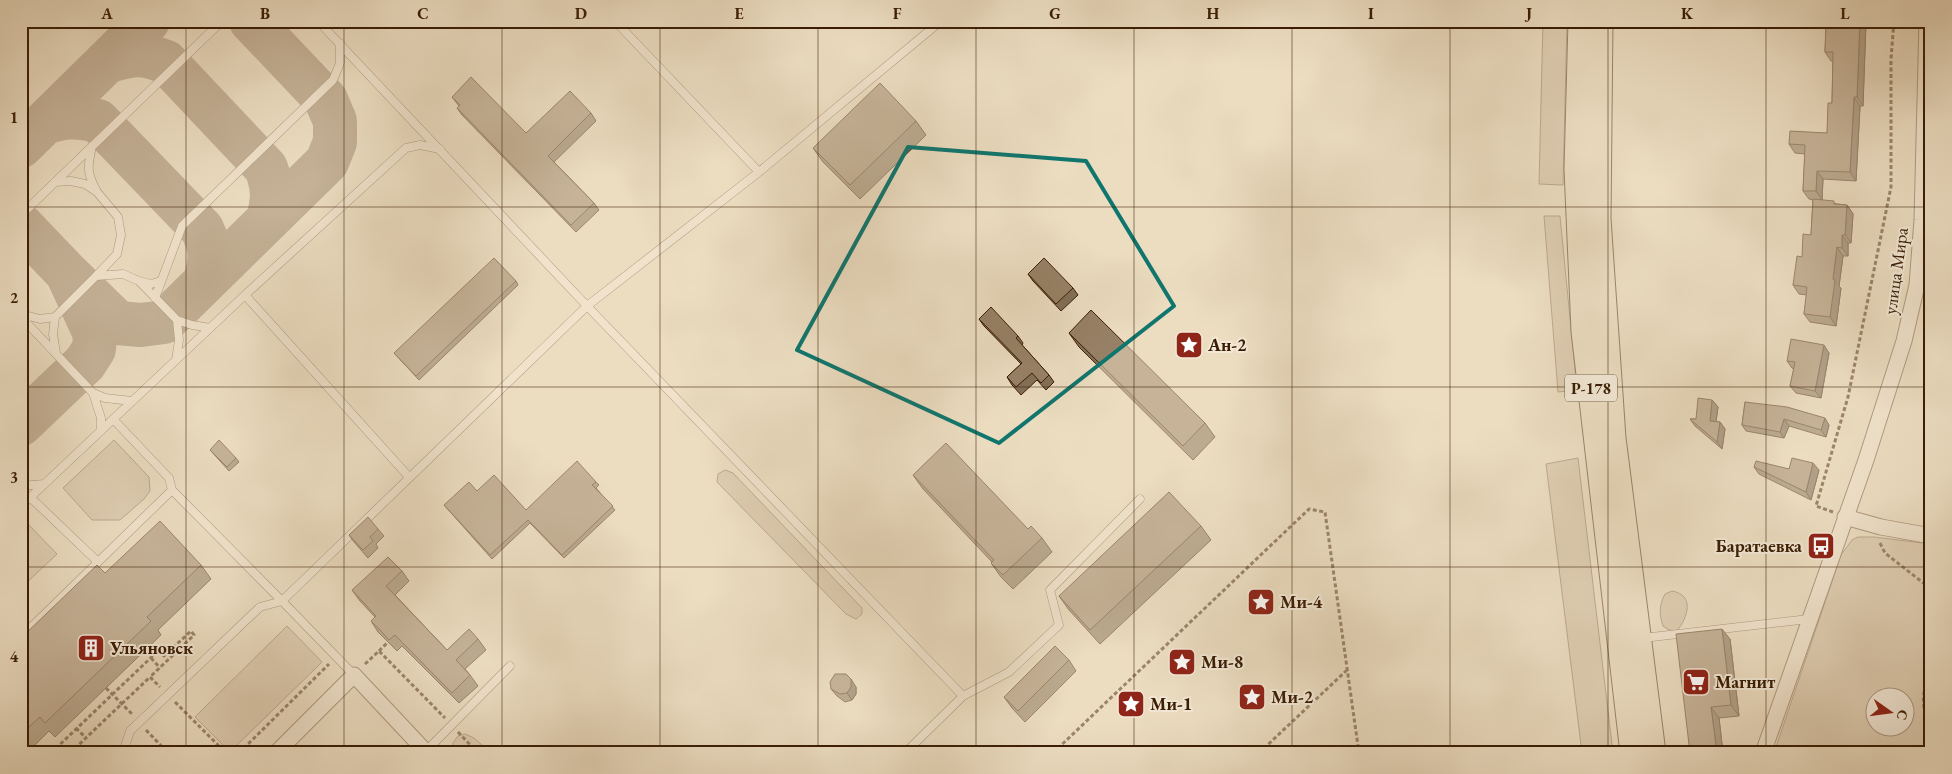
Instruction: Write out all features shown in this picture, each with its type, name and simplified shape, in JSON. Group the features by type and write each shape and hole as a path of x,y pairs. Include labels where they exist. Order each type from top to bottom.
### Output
{"highway":[{"name":"Р-178","path":"1581,21 1578,169 1584,330 1633,753"},
{"name":"Р-178","path":"1600,21 1599,229 1613,438 1652,753"}],"street":[{"name":"улица Мира","path":"1763,753 1866,460 1904,341 1917,285 1922,220 1927,21"},
{"path":"1845,517 1881,527 1931,536"},
{"path":"276,753 354,675 426,752"}],"lane":[{"path":"21,216 222,21"},
{"path":"318,21 587,306 963,696"},
{"path":"615,21 759,172"},
{"path":"123,753 130,731 260,607 282,602 587,306 759,172 941,21"},
{"path":"154,298 182,226 333,80 340,63 340,43"},
{"path":"21,506 245,295 406,148 420,145 440,149"},
{"path":"21,316 40,319 55,317 117,254 121,235 118,217 97,192 88,176 88,163 92,146"},
{"path":"55,182 71,180 85,184 97,192"},
{"path":"96,276 123,274 151,284 161,281"},
{"path":"139,281 177,320 192,326 210,328"},
{"path":"245,295 409,477"},
{"path":"21,316 94,393 105,398 132,401"},
{"path":"55,317 53,334 56,353"},
{"path":"176,360 179,340 177,320"},
{"path":"94,393 101,418 101,431"},
{"path":"113,419 169,478 172,490 354,675"},
{"path":"21,486 45,484"},
{"path":"21,637 172,490"},
{"path":"30,497 98,562"},
{"path":"905,753 963,696 1008,672 1058,626 1050,590 1140,499"},
{"path":"1638,638 1809,619"},
{"path":"426,752 510,666"}],"path":[{"path":"1845,517 1816,506 1850,388 1891,187 1891,59 1894,21"},
{"path":"1053,753 1309,508 1325,512 1359,753"},
{"path":"1881,527 1880,543 1885,553 1931,589"},
{"path":"51,753 159,650 164,656 191,631 194,635 70,753"},
{"path":"354,675 388,642"},
{"path":"379,651 478,753"},
{"path":"239,753 336,656"},
{"path":"151,658 160,668"},
{"path":"1931,666 1924,695 1923,712 1931,728"},
{"path":"1259,753 1347,670"},
{"path":"150,677 226,753"},
{"path":"106,688 118,700"},
{"path":"76,728 86,738"},
{"path":"1058,748 1063,753"}],"highlighted area":[{"path":"908,147 1086,161 1174,306 999,443 797,350"}],"shaded area":[{"path":"1543,21 1567,21 1563,185 1539,184"},
{"path":"1544,216 1560,216 1577,390 1558,392"},
{"path":"114,440 149,477 150,491 144,499 120,520 92,520 63,488"},
{"path":"1578,458 1613,753 1582,753 1546,464"},
{"path":"725,470 733,473 862,608 862,614 856,619 846,614 717,482 718,474"},
{"path":"27,523 57,554 21,588 21,529"},
{"path":"1858,537 1874,537 1931,544 1931,753 1774,753 1841,555 1852,540"},
{"path":"1672,591 1679,593 1687,602 1684,619 1677,631 1669,630 1663,626 1660,610 1665,594"},
{"path":"287,626 322,662 230,752 195,717"},
{"path":"465,734 474,738 491,753 453,753 453,743 458,736"}],"building":[{"path":"1822,21 1860,21 1857,97 1854,97 1850,172 1817,171 1816,191 1803,191 1805,145 1789,144 1790,131 1827,133 1828,103 1832,103 1833,52 1825,52 1826,23 1822,23"},
{"path":"471,77 526,133 570,91 591,113 548,156 594,203 571,225 457,108 460,105 452,97"},
{"path":"880,83 916,121 850,185 813,148"},
{"path":"1813,199 1834,201 1834,204 1847,205 1845,235 1842,235 1842,248 1837,247 1830,317 1804,314 1807,287 1793,285 1797,256 1802,257 1803,234 1811,235"},
{"path":"494,258 516,281 416,376 394,353"},
{"path":"1044,258 1073,288 1056,304 1028,274"},
{"path":"991,307 1018,336 1016,338 1049,375 1041,383 1032,373 1016,387 1007,377 1022,363 979,319"},
{"path":"1091,310 1205,423 1183,446 1069,333"},
{"path":"1791,339 1824,345 1815,391 1790,386 1795,362 1787,361"},
{"path":"1698,398 1712,400 1710,421 1720,422 1717,442 1690,419 1696,419"},
{"path":"1745,402 1787,407 1825,418 1821,430 1784,419 1780,432 1742,425"},
{"path":"219,440 236,458 227,467 210,450"},
{"path":"946,443 1028,529 1031,526 1042,538 1003,575 991,563 994,560 913,475"},
{"path":"1792,458 1813,463 1806,492 1754,467 1756,461 1789,469"},
{"path":"577,461 596,482 592,485 613,506 562,555 528,520 490,555 444,505 469,482 477,491 494,475 526,510"},
{"path":"1169,492 1201,526 1090,630 1059,596"},
{"path":"368,517 378,529 370,537 373,541 363,550 349,535"},
{"name":"Ульяновск","path":"160,521 201,565 147,617 151,621 45,723 40,717 21,734 21,638 97,565 105,573"},
{"path":"388,557 402,571 386,586 447,650 469,629 478,639 456,660 470,675 452,693 395,635 389,640 371,621 376,616 352,590"},
{"path":"1722,629 1731,705 1711,707 1717,753 1690,753 1676,634"},
{"path":"1055,646 1069,660 1018,711 1004,697"},
{"path":"835,674 846,674 851,679 851,687 847,693 840,694 831,689 830,682"}],"taxiway":[{"path":"21,146 148,21"},
{"path":"67,273 118,323 141,325 164,322 327,162 335,142 335,121 326,100 251,21"},
{"path":"106,62 136,55 143,55 166,62 266,168 272,194 268,220"},
{"path":"45,123 71,117 98,121 202,229 208,243 210,255 205,281"},
{"path":"21,225 67,273 95,334 94,349 85,363 21,424"}],"place":[{"name":"Ан-2","path":"1189,345"},
{"name":"Баратаевка","path":"1821,546"},
{"name":"Ми-4","path":"1261,602"},
{"name":"Ульяновск","path":"91,648"},
{"name":"Ми-8","path":"1182,662"},
{"name":"Магнит","path":"1696,682"},
{"name":"Ми-2","path":"1252,697"},
{"name":"Ми-1","path":"1131,704"}]}
